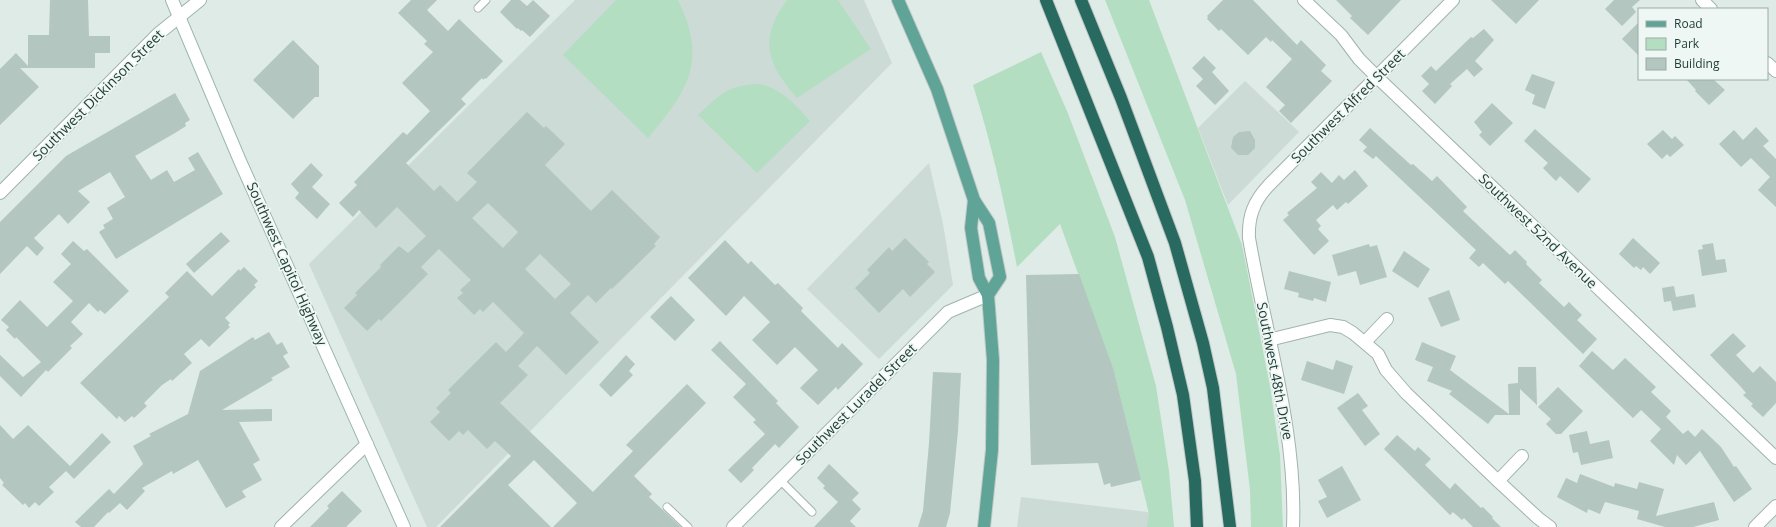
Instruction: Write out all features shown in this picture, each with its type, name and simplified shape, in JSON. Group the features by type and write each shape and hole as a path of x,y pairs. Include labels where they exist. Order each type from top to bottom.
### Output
{"highway":[{"path":"1046,0 1148,257 1167,327 1182,395 1195,481 1197,527"},
{"path":"1081,0 1121,98 1175,243 1203,343 1213,388 1230,527"}],"main road":[{"path":"898,0 937,89 974,200 989,223 1000,277 988,295"},
{"path":"974,200 971,228 979,278 988,295 994,399 992,450 984,527"}],"street":[{"name":"Southwest Capitol Highway","path":"172,0 240,161 404,527"},
{"name":"Southwest Dickinson Street","path":"0,193 158,34 200,0"},
{"name":"Southwest 52nd Avenue","path":"1304,0 1341,35 1359,59 1377,77 1776,458"},
{"name":"Southwest Alfred Street","path":"1250,216 1255,202 1261,194 1453,0"},
{"path":"1702,0 1710,8"},
{"path":"1768,63 1776,71"},
{"name":"Southwest 48th Drive","path":"1250,216 1249,238 1291,463 1294,498 1293,527"},
{"name":"Southwest Luradel Street","path":"733,527 948,312 988,295"},
{"path":"1365,342 1387,319"},
{"path":"1269,340 1330,326 1343,327 1353,333 1378,354 1386,370 1406,393 1498,481 1538,518 1550,527"},
{"path":"281,527 367,444"},
{"path":"1498,481 1522,456"},
{"path":"1755,527 1776,506"}],"lane":[{"path":"478,8 486,0"},
{"path":"780,480 812,512"},
{"path":"667,507 688,527"}],"shaded area":[{"path":"575,0 864,0 892,63 436,527 427,527 309,264"},
{"path":"1245,81 1299,132 1228,205 1198,128"},
{"path":"929,163 943,224 953,285 879,359 807,289"},
{"path":"1021,497 1156,513 1153,527 1017,527"}],"green space":[{"path":"616,0 678,0 687,22 692,41 692,58 689,74 683,90 674,105 648,138 563,55"},
{"path":"787,0 838,0 871,49 797,98 779,74 773,62 770,51 772,27"},
{"path":"1105,0 1149,0 1242,245 1270,386 1280,455 1283,527 1251,527 1250,490 1236,374 1185,200"},
{"path":"1041,52 1067,111 1115,237 1156,386 1169,471 1174,527 1147,527 1149,514 1115,375 1060,224 1017,267 998,175 973,85"},
{"path":"760,84 768,86 788,98 810,121 757,173 698,115 725,92 740,86"}],"building":[{"path":"50,0 88,0 89,36 110,36 110,53 95,53 95,68 20,68 39,87 0,125 0,69 16,53 28,66 28,35 49,35"},
{"path":"411,0 437,0 427,10 448,31 459,19 503,61 486,79 485,78 483,80 482,78 461,99 466,104 406,163 434,191 440,185 457,202 477,182 467,173 527,112 544,128 546,126 565,144 545,165 591,211 612,190 660,237 654,244 656,246 596,303 588,295 570,313 599,342 566,375 537,346 518,366 528,375 500,403 593,492 633,451 626,445 687,384 706,403 634,476 652,494 649,497 681,527 553,527 577,503 534,460 508,485 551,527 440,527 511,456 495,441 487,449 468,430 463,435 459,431 449,441 430,422 440,412 436,408 451,393 448,390 496,342 506,352 524,333 493,302 483,312 480,309 474,315 457,298 463,293 460,290 471,280 439,249 421,267 428,274 381,321 379,319 367,331 344,308 357,295 355,293 381,267 380,265 399,246 408,253 426,236 397,207 376,228 359,210 353,217 339,203 357,185 354,182 403,132 407,135 430,111 402,83 433,52 424,44 427,41 398,13","holes":["488,203 518,232 503,248 472,218","540,254 571,284 555,299 525,269"]},
{"path":"511,0 520,0 527,6 533,0 550,16 530,37 522,30 517,29 500,12"},
{"path":"1223,0 1253,0 1297,45 1301,40 1326,65 1321,71 1332,81 1291,123 1279,111 1285,105 1266,87 1292,59 1272,40 1271,42 1266,37 1248,55 1221,29 1219,31 1207,19 1207,16"},
{"path":"1336,0 1401,0 1368,35 1350,18 1352,16"},
{"path":"1491,0 1539,0 1516,24"},
{"path":"1614,0 1640,0 1632,7 1636,12 1622,26 1605,9"},
{"path":"1638,23 1638,55 1622,39"},
{"path":"1484,29 1494,40 1475,61 1483,69 1474,77 1467,69 1450,84 1452,86 1435,104 1422,91 1429,84 1421,76 1431,66 1436,71 1471,37 1473,38"},
{"path":"293,40 319,66 319,97 315,97 293,119 253,80"},
{"path":"1204,56 1216,68 1212,72 1229,91 1215,105 1196,86 1203,79 1192,68"},
{"path":"1532,74 1555,82 1545,109 1532,104 1535,95 1525,90"},
{"path":"1687,80 1714,80 1725,90 1709,105 1695,91 1696,90"},
{"path":"175,93 190,120 185,123 186,126 135,156 151,180 167,170 174,182 195,170 188,158 198,152 223,194 116,259 99,232 105,228 103,225 113,219 107,208 125,197 110,172 78,191 90,202 68,224 59,214 34,238 44,248 37,256 27,246 0,274 0,222 66,156"},
{"path":"1492,103 1513,123 1490,146 1479,135 1482,132 1474,122"},
{"path":"1756,127 1769,141 1763,146 1776,159 1776,207 1758,190 1770,177 1751,158 1741,167 1719,144 1734,130 1743,140"},
{"path":"1370,128 1411,165 1413,164 1432,181 1437,176 1467,207 1463,211 1510,255 1515,250 1542,280 1539,283 1564,307 1569,302 1582,315 1577,320 1597,339 1583,354 1508,281 1505,284 1483,263 1479,267 1469,258 1476,250 1376,156 1373,159 1363,151 1367,147 1359,140"},
{"path":"1535,129 1591,179 1578,193 1560,176 1556,181 1543,168 1548,163 1524,141"},
{"path":"1663,130 1672,139 1675,136 1684,145 1670,157 1667,154 1662,159 1647,144"},
{"path":"1250,131 1255,140 1255,148 1248,155 1238,155 1231,148 1233,137 1239,132"},
{"path":"311,163 323,175 312,187 330,204 317,219 295,198 299,193 291,184"},
{"path":"1355,170 1368,186 1348,204 1346,202 1337,210 1333,205 1316,220 1321,226 1318,229 1329,241 1314,255 1283,220 1289,215 1287,213 1317,188 1311,182 1321,172 1332,183 1339,175 1344,180"},
{"path":"221,232 230,241 194,273 186,264"},
{"path":"905,238 929,262 927,264 935,272 910,297 903,289 879,313 855,288 870,273 867,270 889,247 892,251"},
{"path":"1633,238 1660,263 1650,274 1643,267 1641,270 1636,266 1634,268 1619,254"},
{"path":"725,240 748,264 751,261 775,285 778,283 803,308 801,311 838,348 842,343 863,364 838,390 836,387 818,405 800,388 818,370 795,347 777,365 752,340 770,322 744,296 726,316 688,278"},
{"path":"73,241 84,251 87,249 129,291 105,314 100,310 98,312 89,303 71,322 83,334 70,346 72,348 48,372 46,370 21,397 0,376 0,355 23,377 41,362 16,337 15,339 6,330 9,327 1,320 20,300 47,327 73,301 53,282 71,264 61,254"},
{"path":"1713,243 1716,260 1725,259 1727,272 1702,276 1698,250 1703,249 1702,245"},
{"path":"1369,244 1370,247 1377,245 1387,277 1360,285 1356,271 1338,276 1332,255"},
{"path":"1404,251 1430,269 1418,288 1392,271"},
{"path":"244,267 258,281 254,285 256,287 225,318 230,323 228,325 230,327 209,347 201,339 184,354 192,363 172,381 171,379 162,385 144,403 147,406 134,418 132,416 125,422 119,416 117,419 80,383 169,297 165,293 187,271 212,296 239,269 240,271"},
{"path":"1289,271 1331,282 1326,302 1314,298 1313,301 1298,297 1299,293 1284,289"},
{"path":"1079,274 1114,371 1141,480 1111,487 1110,483 1104,485 1098,463 1031,465 1026,275"},
{"path":"1674,286 1676,297 1694,294 1696,307 1673,311 1671,301 1664,302 1662,288"},
{"path":"1449,290 1460,320 1441,327 1428,298"},
{"path":"671,296 695,320 675,341 650,317"},
{"path":"269,332 277,345 282,342 288,353 283,356 290,367 271,378 273,380 222,410 272,409 272,421 239,422 260,460 253,464 262,480 242,491 246,497 226,508 198,460 173,474 172,471 142,488 145,491 127,510 120,503 109,513 108,512 94,527 81,527 75,522 109,489 114,494 143,464 133,446 151,436 149,434 188,414 200,371 253,337 255,340"},
{"path":"1733,333 1746,346 1736,355 1753,373 1760,366 1776,382 1776,403 1763,417 1751,406 1753,404 1743,395 1746,393 1741,387 1710,355"},
{"path":"720,341 778,401 776,403 799,427 779,448 775,444 752,468 754,470 741,483 728,470 765,434 753,422 756,420 733,397 746,384 711,350"},
{"path":"1422,342 1456,356 1450,370 1509,414 1508,384 1518,383 1518,367 1536,367 1537,405 1520,389 1520,415 1495,415 1488,424 1449,394 1452,391 1427,381 1433,367 1415,360"},
{"path":"1592,351 1613,370 1625,358 1656,387 1651,392 1671,411 1666,417 1683,434 1688,430 1695,437 1702,429 1721,447 1734,467 1736,466 1752,489 1734,502 1700,451 1686,465 1677,455 1674,465 1650,441 1661,429 1641,410 1633,418 1579,366"},
{"path":"626,355 635,364 629,371 633,375 611,397 599,385"},
{"path":"1336,360 1353,366 1344,394 1301,380 1307,361 1333,370"},
{"path":"933,372 961,373 958,431 950,513 946,527 918,527 923,511"},
{"path":"1558,387 1583,411 1561,434 1556,434 1546,424 1551,419 1538,407"},
{"path":"1358,393 1368,406 1362,410 1380,434 1365,446 1337,408"},
{"path":"0,425 13,439 28,425 70,466 102,433 111,442 74,479 66,471 49,487 54,492 39,506 35,502 29,508 25,503 23,505 2,485 4,483 0,478"},
{"path":"1587,431 1590,444 1609,440 1613,458 1581,465 1578,452 1573,453 1569,435"},
{"path":"1397,435 1415,451 1418,447 1431,459 1425,465 1450,489 1455,483 1481,508 1483,507 1501,527 1473,527 1464,518 1462,520 1453,512 1450,515 1384,449"},
{"path":"829,464 859,493 852,500 861,509 850,521 856,527 814,527 838,502 823,488 825,486 817,478"},
{"path":"1342,466 1361,500 1327,518 1318,501 1327,497 1318,480"},
{"path":"1580,474 1614,487 1615,483 1637,489 1639,482 1664,489 1656,516 1714,502 1719,520 1693,527 1665,527 1637,519 1639,511 1605,502 1600,514 1588,509 1587,513 1557,497 1566,478 1577,483"},
{"path":"342,491 362,511 346,527 310,527 329,508 327,506"}]}
